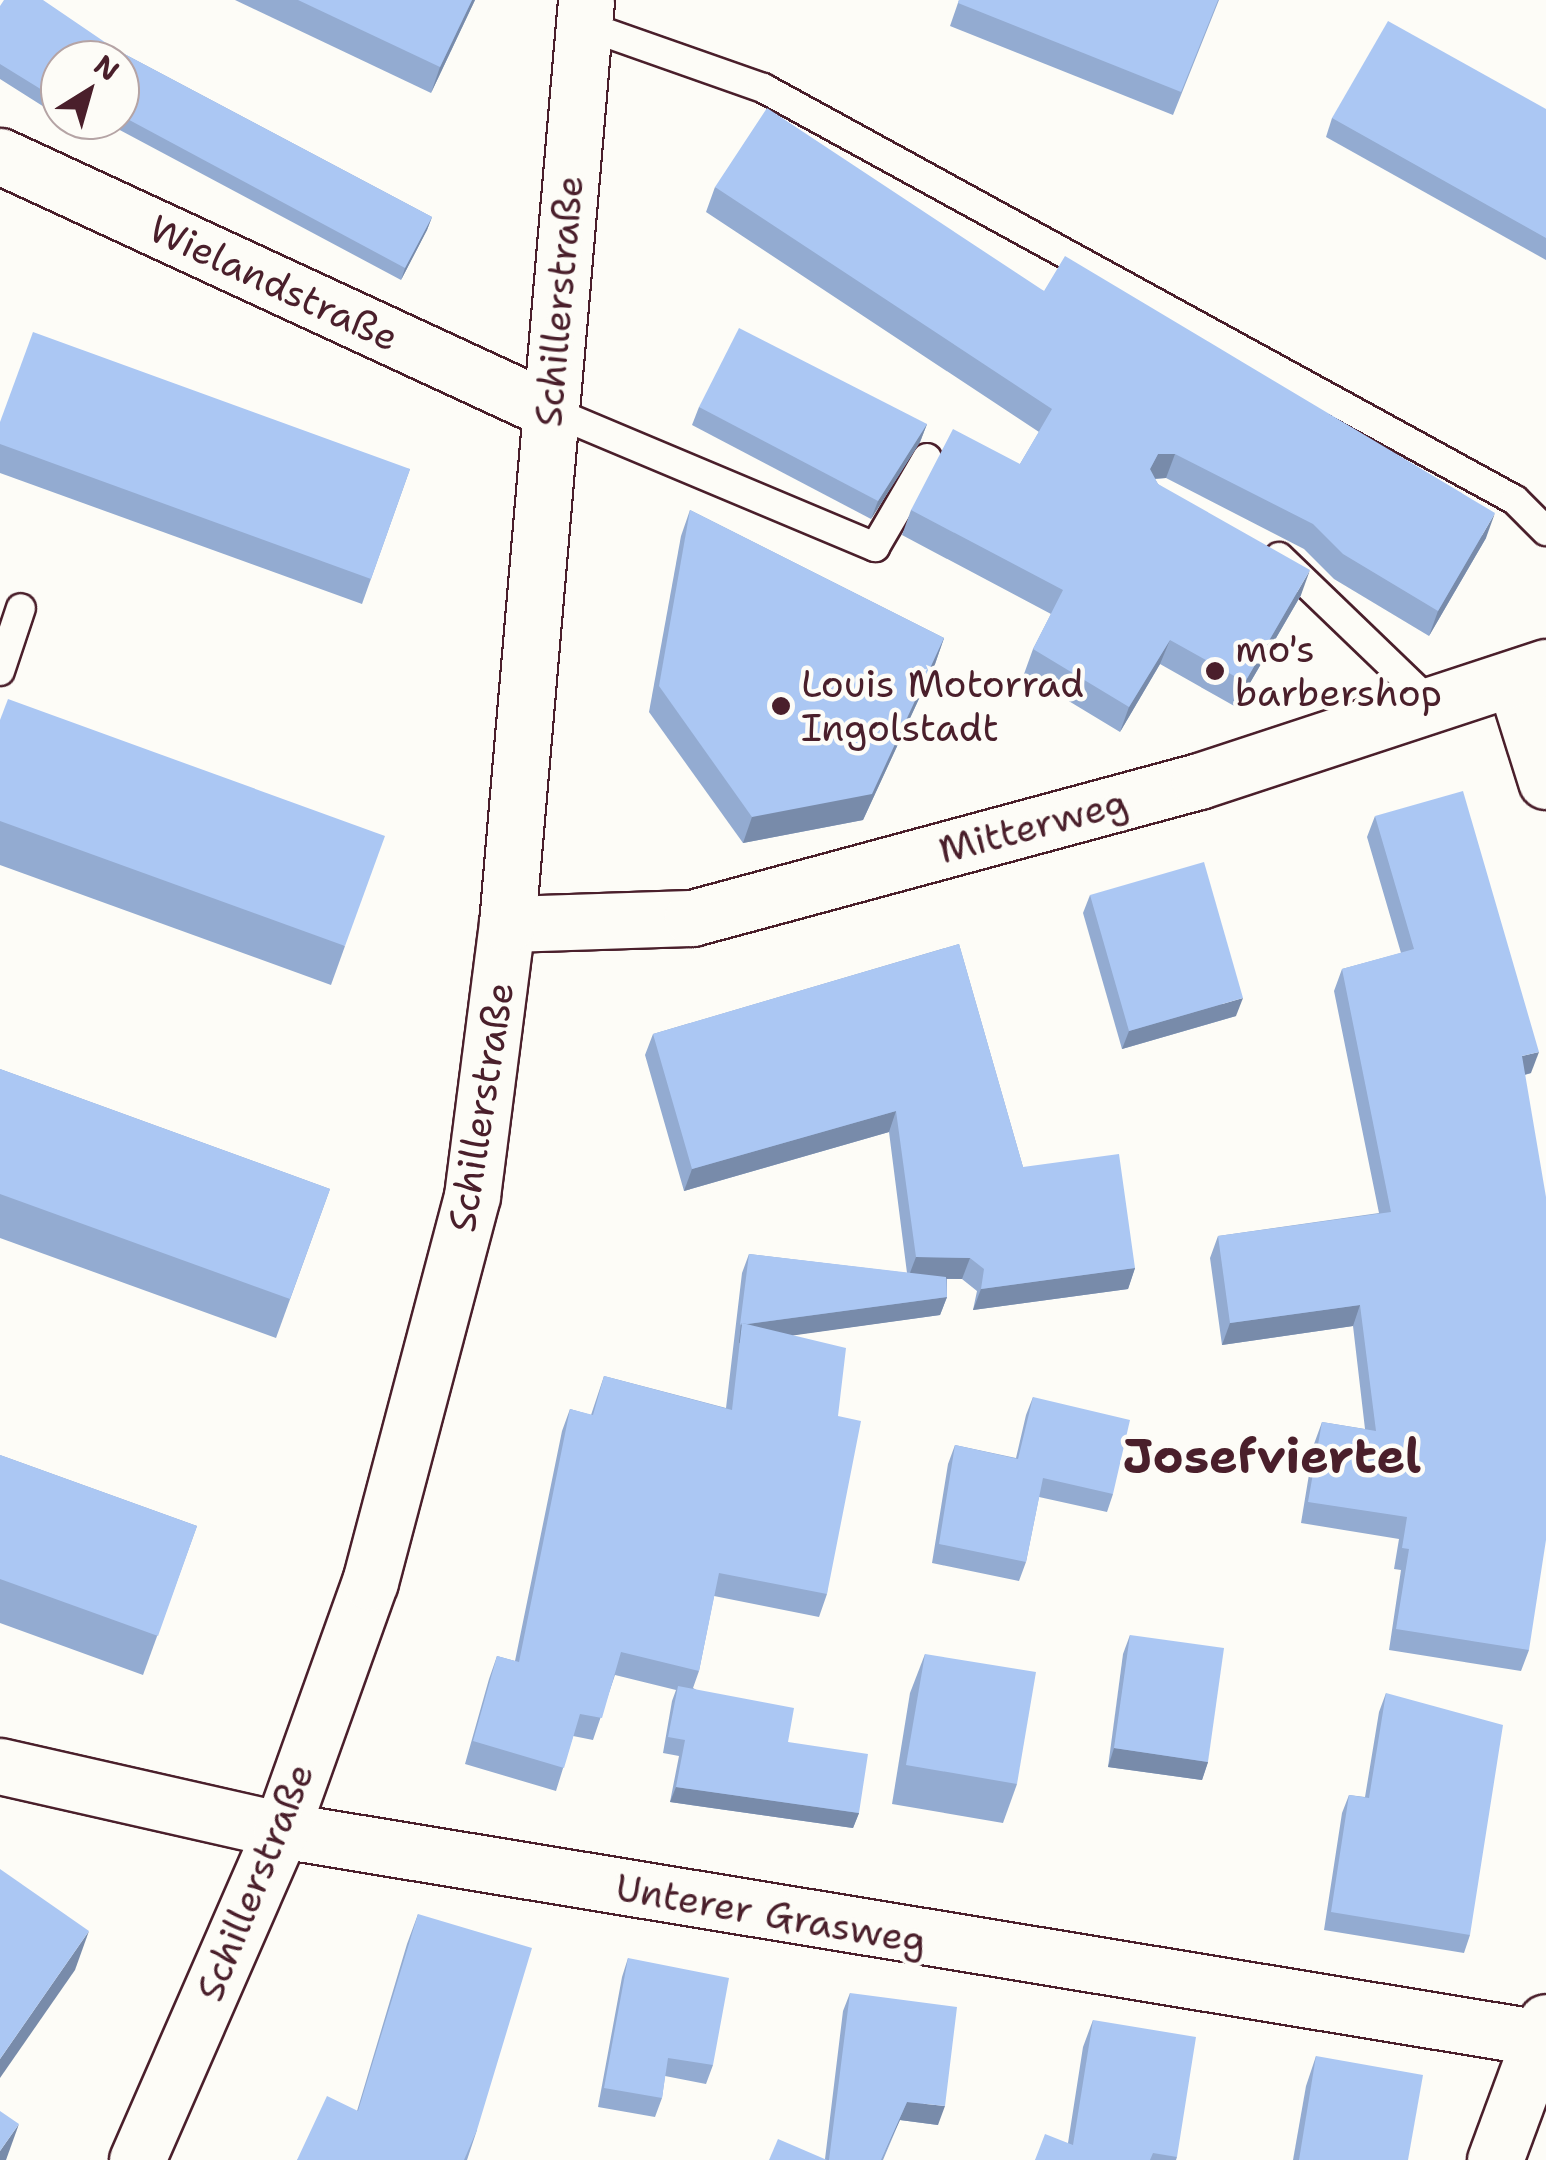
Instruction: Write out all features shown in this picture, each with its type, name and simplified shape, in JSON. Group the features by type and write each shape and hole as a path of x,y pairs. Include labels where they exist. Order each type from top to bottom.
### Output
{"street":[{"name":"Schillerstraße","path":"137,2160 281,1830 370,1582 429,1378 472,1196 508,924 585,12"},
{"name":"Wielandstraße","path":"0,156 549,410"},
{"name":"Mitterweg","path":"508,924 692,918 1436,709 1530,673"},
{"path":"1530,673 1546,780"},
{"name":"Unterer Grasweg","path":"0,1766 281,1830 1544,2034"},
{"path":"1495,2160 1544,2034"}],"lane":[{"path":"585,12 763,88 1516,500 1546,531"},
{"path":"549,410 875,547 927,458"},
{"path":"1244,539 1296,566 1436,709"},
{"path":"0,671 21,608"}],"building":[{"path":"4,0 43,0 102,40 40,40 40,89 0,64 0,6"},
{"path":"298,0 472,0 440,67"},
{"path":"1218,0 1181,92 958,3"},
{"path":"1388,21 1546,109 1546,238 1332,118"},
{"path":"140,62 432,217 405,268 140,126"},
{"path":"767,108 1044,291 1065,256 1495,513 1438,611 1343,554 1313,524 1175,454 1158,454 1150,469 1158,484 1310,570 1245,682 1170,640 1129,707 1033,649 1063,590 911,510 953,429 1020,464 1052,409 715,187"},
{"path":"739,328 927,424 878,501 699,407"},
{"path":"33,332 410,469 371,579 0,444 0,422"},
{"path":"690,510 944,638 872,794 752,817 659,686"},
{"path":"8,699 385,836 345,946 0,821 0,720"},
{"path":"1463,791 1539,1052 1522,1056 1546,1197 1546,1540 1529,1650 1396,1629 1409,1549 1402,1548 1407,1517 1308,1502 1322,1422 1376,1431 1360,1305 1230,1323 1218,1236 1391,1212 1342,969 1414,949 1375,816"},
{"path":"1204,862 1243,998 1129,1031 1090,895"},
{"path":"959,944 1023,1167 1119,1154 1135,1268 981,1289 984,1269 970,1258 916,1257 896,1111 692,1169 653,1034"},
{"path":"0,1069 330,1189 290,1299 0,1194"},
{"path":"749,1254 946,1277 947,1297 740,1325"},
{"path":"742,1323 846,1348 838,1416 861,1421 827,1594 719,1573 699,1671 621,1652 602,1718 580,1714 564,1768 473,1741 497,1656 519,1662 570,1409 593,1415 604,1376 732,1410"},
{"path":"1033,1397 1130,1420 1113,1494 1043,1478 1026,1562 939,1544 955,1445 1018,1459"},
{"path":"0,1455 197,1526 158,1636 0,1579"},
{"path":"1130,1635 1224,1648 1208,1762 1114,1748"},
{"path":"925,1654 1036,1672 1017,1784 906,1765"},
{"path":"678,1686 794,1708 788,1742 868,1754 859,1813 676,1787 685,1740 668,1737"},
{"path":"1386,1693 1503,1725 1470,1935 1331,1912 1349,1795 1369,1798"},
{"path":"0,1869 89,1931 0,2059"},
{"path":"418,1914 532,1948 477,2130 464,2160 297,2160 327,2096 358,2111"},
{"path":"628,1958 729,1978 713,2065 668,2058 662,2098 604,2088"},
{"path":"850,1993 957,2007 945,2106 907,2102 881,2160 829,2160"},
{"path":"1093,2020 1196,2037 1177,2157 1153,2153 1150,2160 1035,2160 1045,2134 1073,2145"},
{"path":"1316,2056 1423,2075 1408,2160 1299,2160"},
{"path":"0,2111 19,2124 0,2151"},
{"path":"778,2139 827,2160 769,2160"}],"place":[{"name":"mo's barbershop","path":"1215,671"},
{"name":"Louis Motorrad Ingolstadt","path":"781,706"}],"district":[{"name":"Josefviertel","path":"1272,1457"}]}
